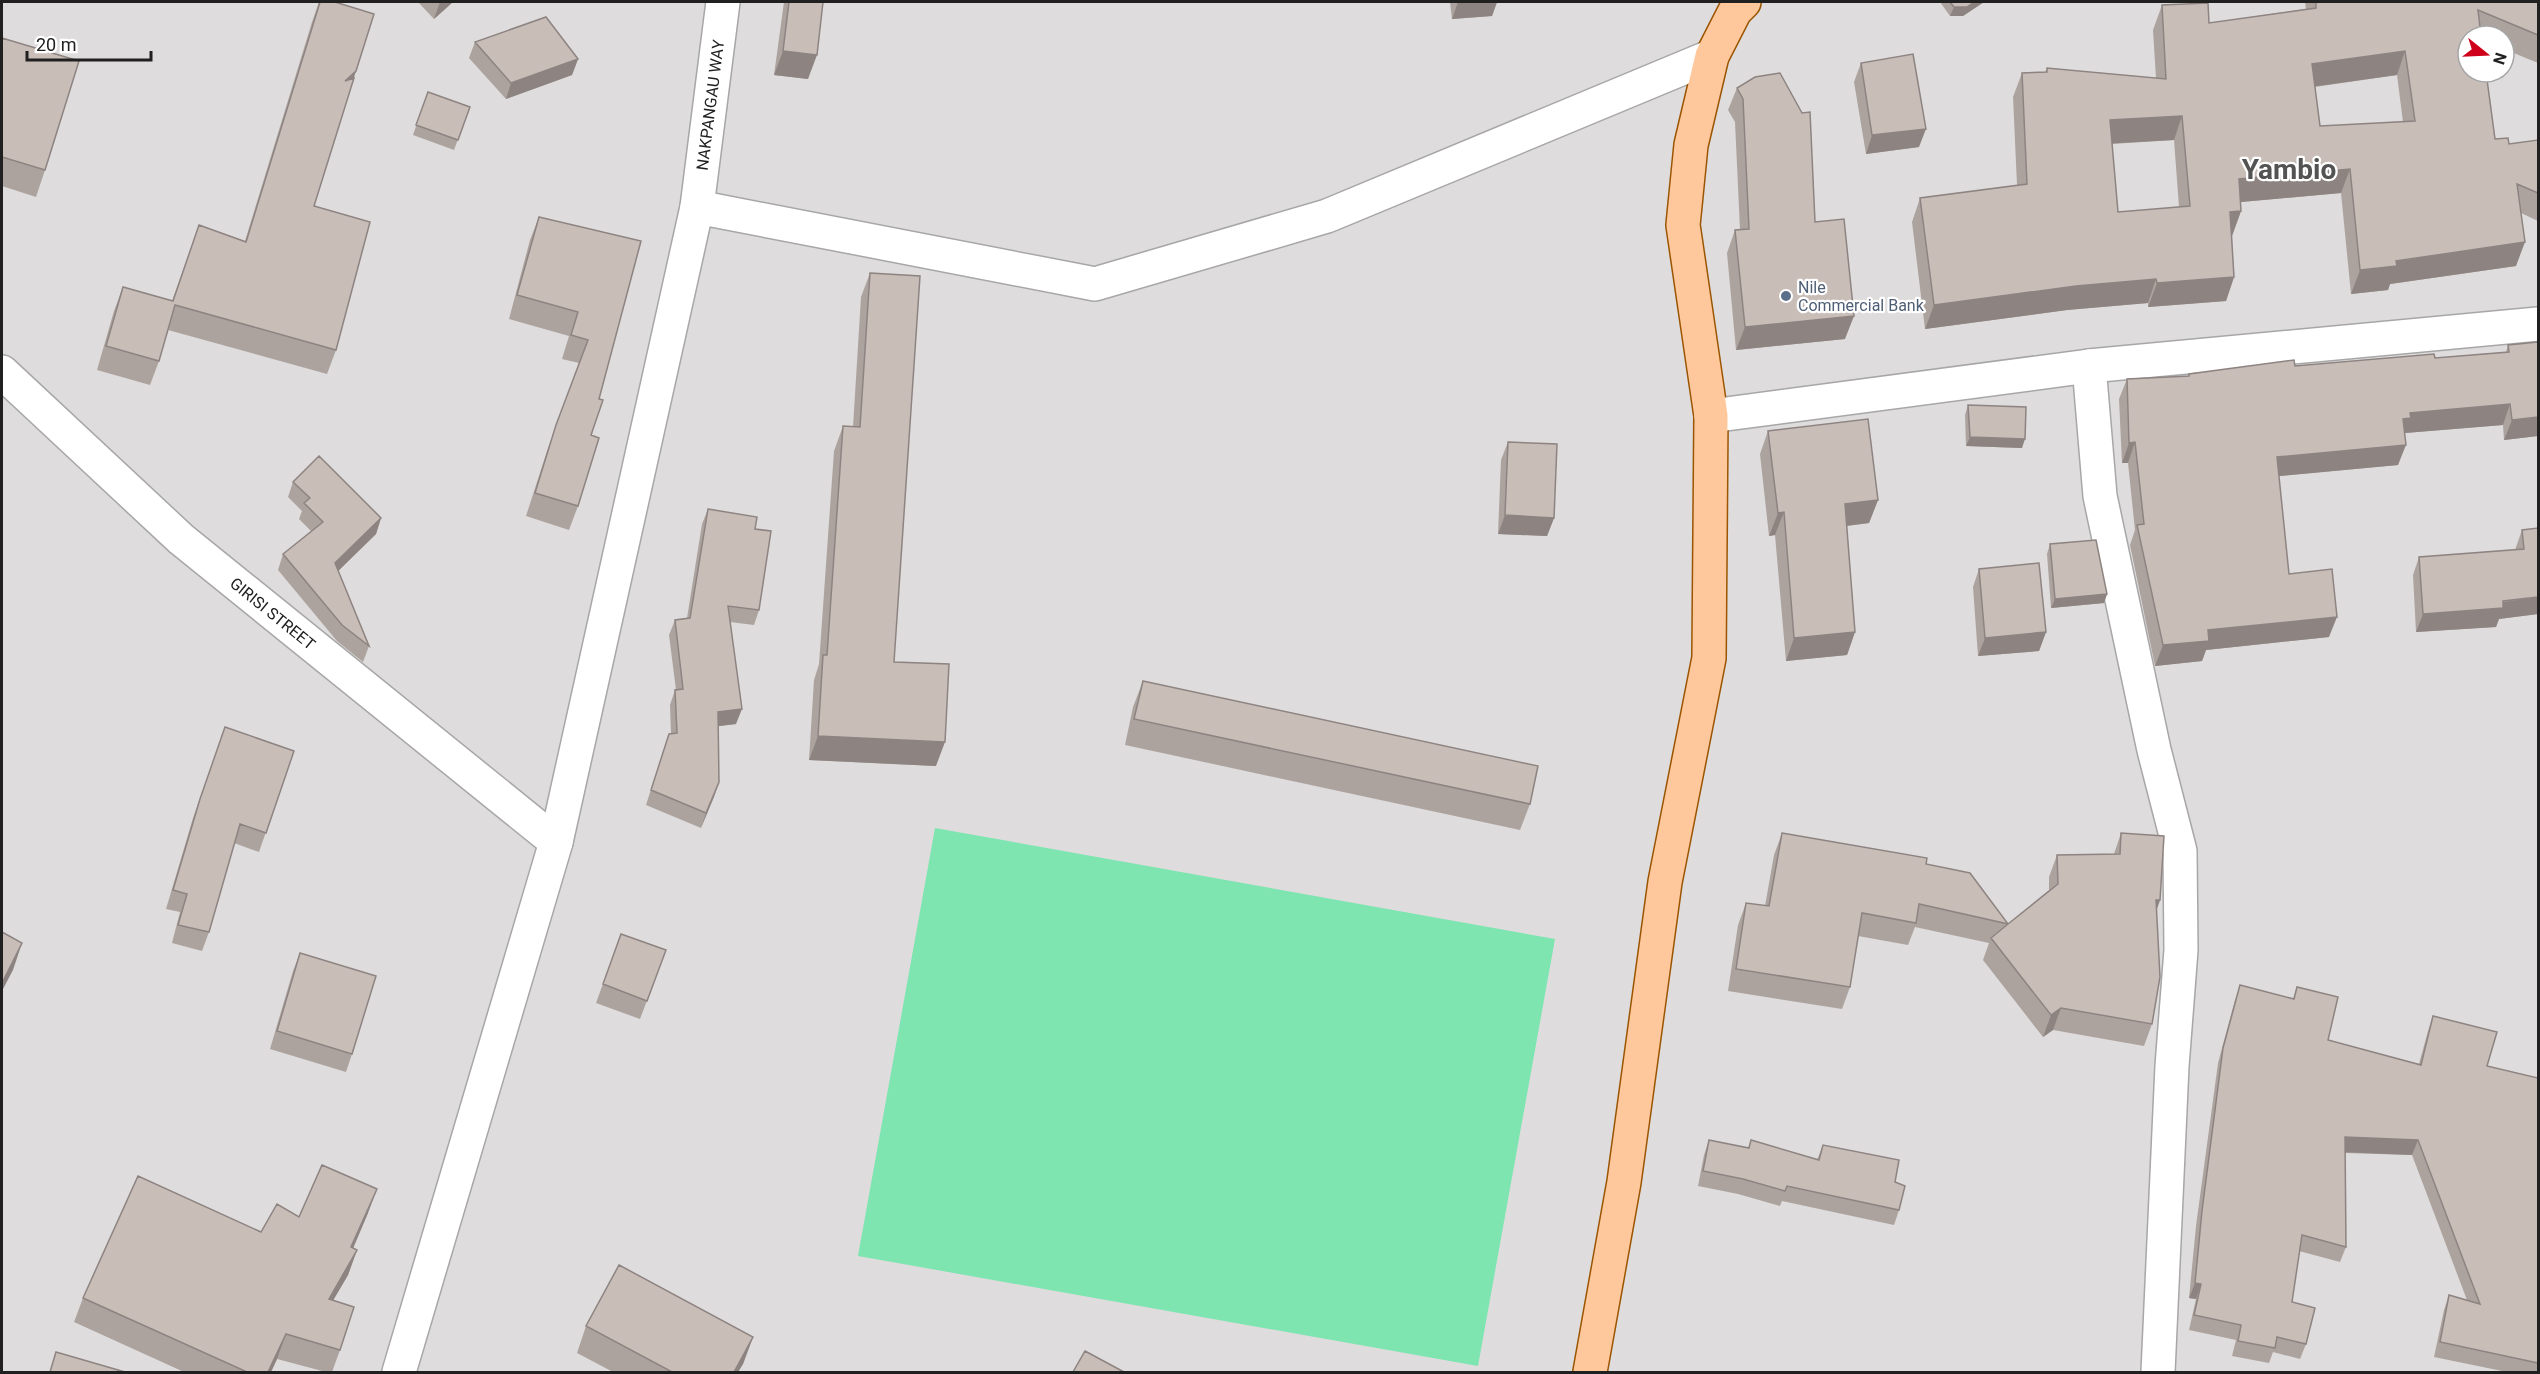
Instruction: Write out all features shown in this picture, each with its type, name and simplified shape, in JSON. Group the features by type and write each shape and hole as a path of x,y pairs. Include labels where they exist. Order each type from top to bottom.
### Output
{"main road":[{"path":"1590,1372 1624,1182 1665,882 1709,658 1711,416 1683,225 1691,145 1712,56 1736,10 1744,2"}],"street":[{"name":"NAKPANGAU WAY","path":"399,1372 556,842 697,207 723,2"},
{"path":"697,207 1095,284 1327,216 1712,56"},
{"path":"1711,416 2089,366 2538,324"},
{"path":"2089,366 2100,496 2154,750 2180,851 2181,950 2172,1066 2158,1372"},
{"name":"GIRISI STREET","path":"2,372 181,539 556,842"}],"shaded area":[{"path":"2,2 2538,2 2538,1372 2,1372"}],"green space":[{"path":"935,828 1555,939 1478,1366 858,1256"}],"building":[{"path":"320,2 335,2 374,14 356,71 345,81 354,78 314,206 370,222 336,350 175,305 159,361 106,346 123,287 173,301 199,225 246,242"},
{"path":"789,2 823,2 817,55 783,51"},
{"path":"1950,2 1974,2 1967,7 1954,7"},
{"path":"2316,2 2538,2 2538,35 2478,10 2480,24 2456,24 2456,84 2488,84 2495,139 2508,138 2509,144 2538,140 2538,193 2517,184 2525,242 2396,261 2397,266 2360,270 2350,169 2239,179 2241,211 2230,212 2234,277 2157,283 2156,279 2076,286 1934,305 1920,198 2027,184 2022,73 2047,72 2047,68 2166,79 2162,5 2208,3 2209,23 2316,8","holes":["2405,51 2415,121 2320,126 2312,64","2182,116 2190,206 2118,212 2110,120"]},
{"path":"546,17 578,59 511,83 475,42"},
{"path":"2,38 79,61 45,170 2,157"},
{"path":"1913,54 1926,129 1872,135 1861,63"},
{"path":"1780,73 1802,113 1810,112 1815,222 1844,219 1854,316 1745,327 1735,230 1749,229 1743,99 1737,88 1755,77"},
{"path":"428,92 470,107 458,140 416,125"},
{"path":"539,217 641,241 599,399 603,400 591,435 599,438 578,506 535,493 556,425 588,340 571,335 578,312 517,295"},
{"path":"870,273 920,276 894,662 949,664 945,742 818,736 823,655 827,655 843,426 860,427"},
{"path":"2538,342 2538,417 2512,420 2510,404 2410,413 2411,418 2403,419 2406,445 2277,457 2289,574 2332,569 2337,617 2208,630 2209,641 2163,645 2137,525 2144,524 2135,442 2129,443 2127,379 2189,376 2189,374 2294,360 2295,366 2434,354 2435,358 2509,352 2508,345"},
{"path":"1968,405 2026,407 2025,439 1970,437"},
{"path":"1868,419 1878,500 1845,504 1855,632 1794,638 1784,512 1778,513 1768,431"},
{"path":"1508,442 1557,444 1554,518 1505,515"},
{"path":"319,456 381,518 335,563 369,646 342,625 283,554 323,522 304,503 310,498 293,482"},
{"path":"708,509 757,517 755,529 771,531 759,610 728,606 742,709 718,712 719,782 706,813 651,790 669,734 677,733 675,690 683,689 675,620 690,618"},
{"path":"2538,528 2538,597 2503,601 2503,608 2423,614 2419,557 2524,549 2522,530"},
{"path":"2096,540 2107,594 2055,599 2050,544"},
{"path":"2039,563 2046,632 1985,638 1979,569"},
{"path":"1143,681 1538,766 1530,804 1134,719"},
{"path":"225,727 294,751 266,833 240,824 209,932 178,925 187,894 173,890 200,799"},
{"path":"1782,833 1927,858 1926,864 1970,873 2008,924 1919,904 1916,923 1862,913 1850,987 1736,969 1746,903 1769,906"},
{"path":"2121,833 2164,836 2160,900 2156,900 2160,977 2152,1024 2061,1008 2051,1015 1991,938 2058,884 2057,855 2120,854"},
{"path":"2,932 22,943 2,983"},
{"path":"621,934 666,950 647,1001 603,984"},
{"path":"300,953 376,976 352,1054 277,1031"},
{"path":"2240,985 2294,999 2297,987 2338,997 2328,1040 2421,1065 2433,1016 2497,1032 2487,1066 2538,1078 2538,1363 2440,1342 2449,1295 2480,1304 2418,1140 2345,1137 2346,1247 2302,1235 2292,1302 2315,1308 2306,1344 2277,1337 2275,1348 2238,1341 2241,1325 2194,1315 2201,1284 2195,1283 2223,1048"},
{"path":"1709,1140 1749,1148 1751,1140 1819,1160 1823,1145 1899,1160 1895,1182 1905,1186 1899,1210 1787,1186 1785,1191 1703,1171"},
{"path":"322,1165 377,1189 351,1247 357,1250 329,1299 354,1307 340,1350 286,1334 268,1372 247,1372 83,1298 138,1176 261,1232 277,1204 299,1217"},
{"path":"619,1265 753,1337 734,1372 672,1372 586,1326"},
{"path":"1085,1351 1124,1372 1073,1372"},
{"path":"56,1352 125,1372 50,1372"}],"place":[{"name":"Nile Commercial Bank","path":"1786,296"}],"district":[{"name":"Yambio","path":"2289,169"}]}
